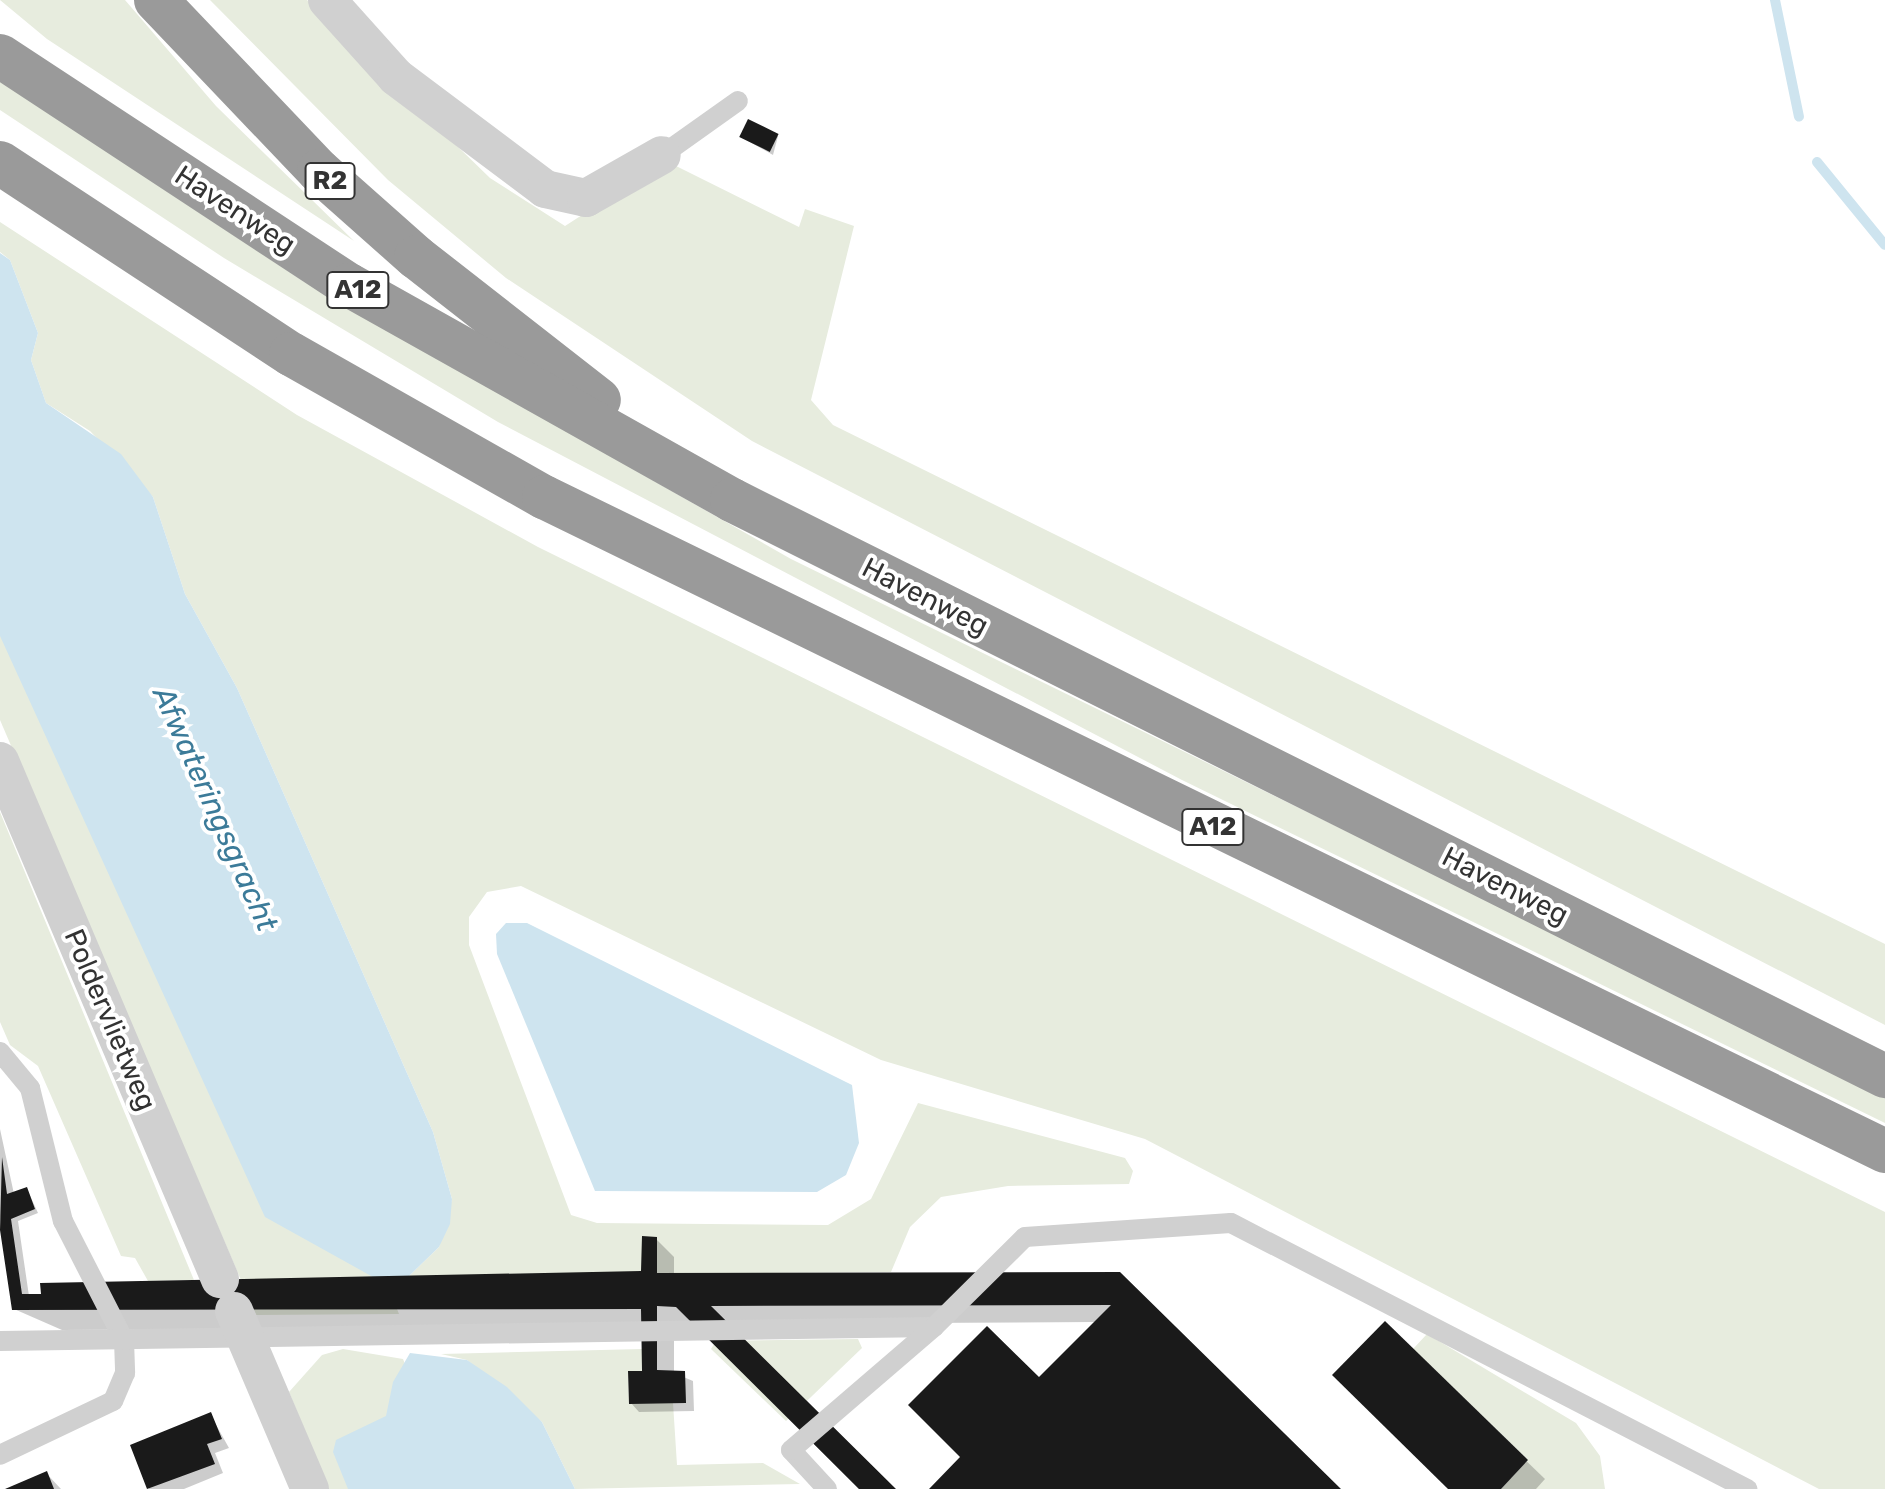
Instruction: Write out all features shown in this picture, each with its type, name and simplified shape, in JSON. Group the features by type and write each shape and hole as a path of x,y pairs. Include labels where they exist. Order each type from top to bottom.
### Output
{"highway":[{"name":"R2","path":"156,0 319,171 416,257 732,500"},
{"name":"Havenweg","path":"0,56 349,285 732,500 1885,1076"},
{"name":"A12","path":"0,163 291,354 544,497 1885,1151"}],"street":[{"path":"327,0 396,77 502,162 562,197 603,192 662,155"},
{"name":"Poldervlietweg","path":"0,761 310,1489"}],"lane":[{"path":"662,155 738,101"},
{"path":"0,1052 30,1088 63,1221 124,1340 125,1373 113,1401 0,1455"},
{"path":"827,1489 791,1450 934,1327 1025,1237 1231,1223 1747,1489"},
{"path":"0,1341 124,1340 234,1310 934,1327"}],"shaded area":[{"path":"0,0 125,0 216,106 354,241 47,39"},
{"path":"210,0 307,0 490,178 565,226 666,161 799,227 805,209 854,226 811,400 833,425 1885,944 1885,1025 752,441 506,278 388,180"},
{"path":"0,81 303,281 791,559 1885,1095 1885,1123 1182,780 498,422 224,258 0,110"},
{"path":"0,222 297,415 538,547 1885,1212 1885,1489 1819,1489 1145,1139 881,1060 521,886 487,892 469,917 469,945 571,1215 597,1223 828,1225 871,1199 918,1103 1125,1158 1133,1171 1129,1184 1008,1186 941,1197 910,1227 891,1272 409,1276 439,1247 452,1199 433,1132 237,688 185,594 153,497 90,431 46,403 31,360 38,333 10,260 0,252"},
{"path":"0,497 384,1276 399,1314 256,1315 0,720"},
{"path":"0,812 194,1280 148,1281 135,1258 121,1256 38,1066 10,1045 0,1022"},
{"path":"1427,1334 1576,1423 1600,1456 1605,1489 1501,1489 1528,1460 1413,1349"},
{"path":"858,1339 862,1348 786,1421 711,1349 716,1341"},
{"path":"343,1349 403,1359 454,1489 329,1489 289,1392 322,1355"},
{"path":"642,1349 642,1371 628,1371 629,1403 673,1403 677,1465 763,1463 800,1484 575,1489 542,1422 467,1360 441,1354"}],"water":[{"name":"Afwateringsgracht","path":"0,253 10,260 38,333 31,360 46,403 121,454 153,497 185,594 237,688 433,1132 452,1199 450,1224 439,1247 409,1276 373,1277 265,1217 0,636"},
{"path":"506,923 527,923 852,1085 859,1143 846,1175 817,1192 595,1191 497,954 496,934"},
{"path":"410,1353 467,1360 507,1387 542,1422 575,1489 348,1489 333,1452 336,1440 386,1416 393,1382"}],"building":[{"path":"748,119 779,134 770,152 739,137"},
{"path":"2,1157 7,1194 27,1187 35,1209 11,1219 22,1294 41,1294 40,1283 641,1271 642,1236 657,1237 657,1273 1120,1272 1341,1489 929,1489 960,1457 908,1405 987,1326 1039,1377 1111,1305 711,1306 896,1489 859,1489 676,1307 657,1306 657,1370 685,1371 686,1403 629,1404 628,1371 642,1371 641,1309 12,1310 0,1230"},
{"path":"1385,1321 1528,1460 1501,1489 1448,1489 1332,1375"},
{"path":"211,1412 222,1439 207,1444 215,1464 147,1489 130,1445"},
{"path":"47,1471 54,1489 5,1489"}],"waterway":[{"path":"1775,0 1799,117"},
{"path":"1817,162 1885,245"}]}
